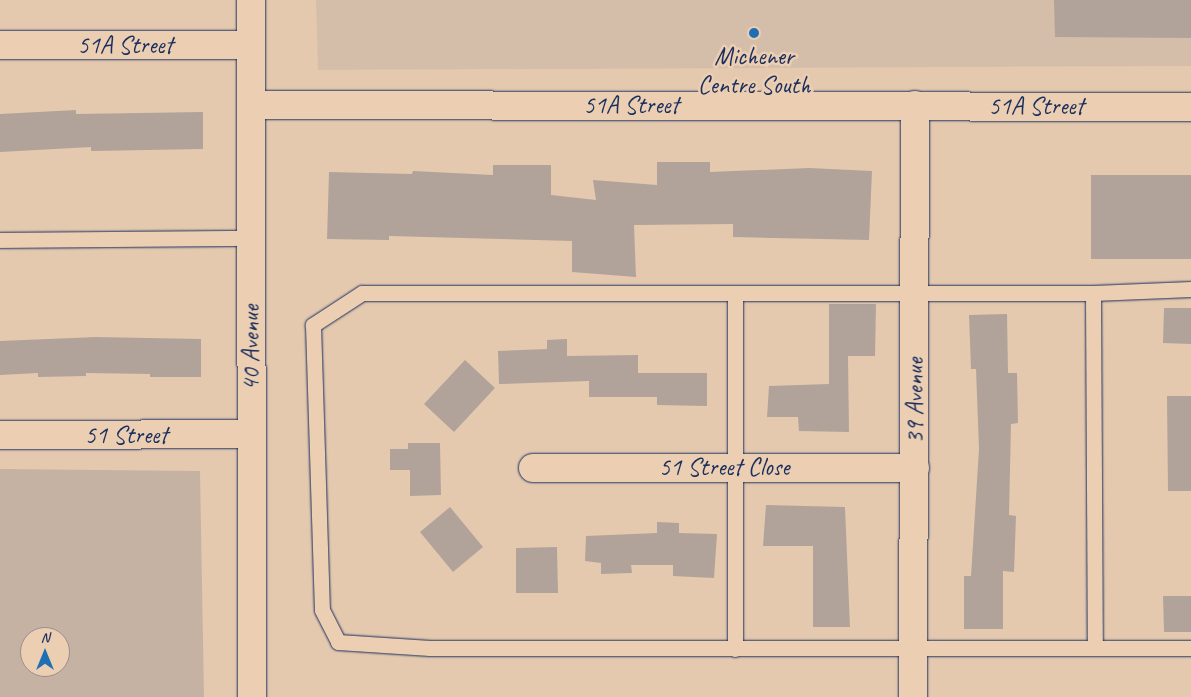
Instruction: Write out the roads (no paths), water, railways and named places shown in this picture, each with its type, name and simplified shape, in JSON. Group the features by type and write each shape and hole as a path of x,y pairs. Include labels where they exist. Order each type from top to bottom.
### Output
{"street":[{"name":"40 Avenue","path":"251,0 252,697"},
{"name":"51A Street","path":"0,45 251,45"},
{"name":"51A Street","path":"251,105 916,105 1191,108"},
{"name":"39 Avenue","path":"914,697 916,105"},
{"name":"51 Street","path":"0,435 252,434"},
{"name":"51 Street Close","path":"533,468 734,466 915,468"}],"lane":[{"path":"0,240 251,238"},
{"path":"1191,289 1093,293 362,293 313,325 322,610 338,642 430,648 735,650 1191,648"},
{"path":"735,293 735,650"},
{"path":"1093,293 1095,647"}],"place":[{"name":"Michener Centre South","path":"754,33"}]}
